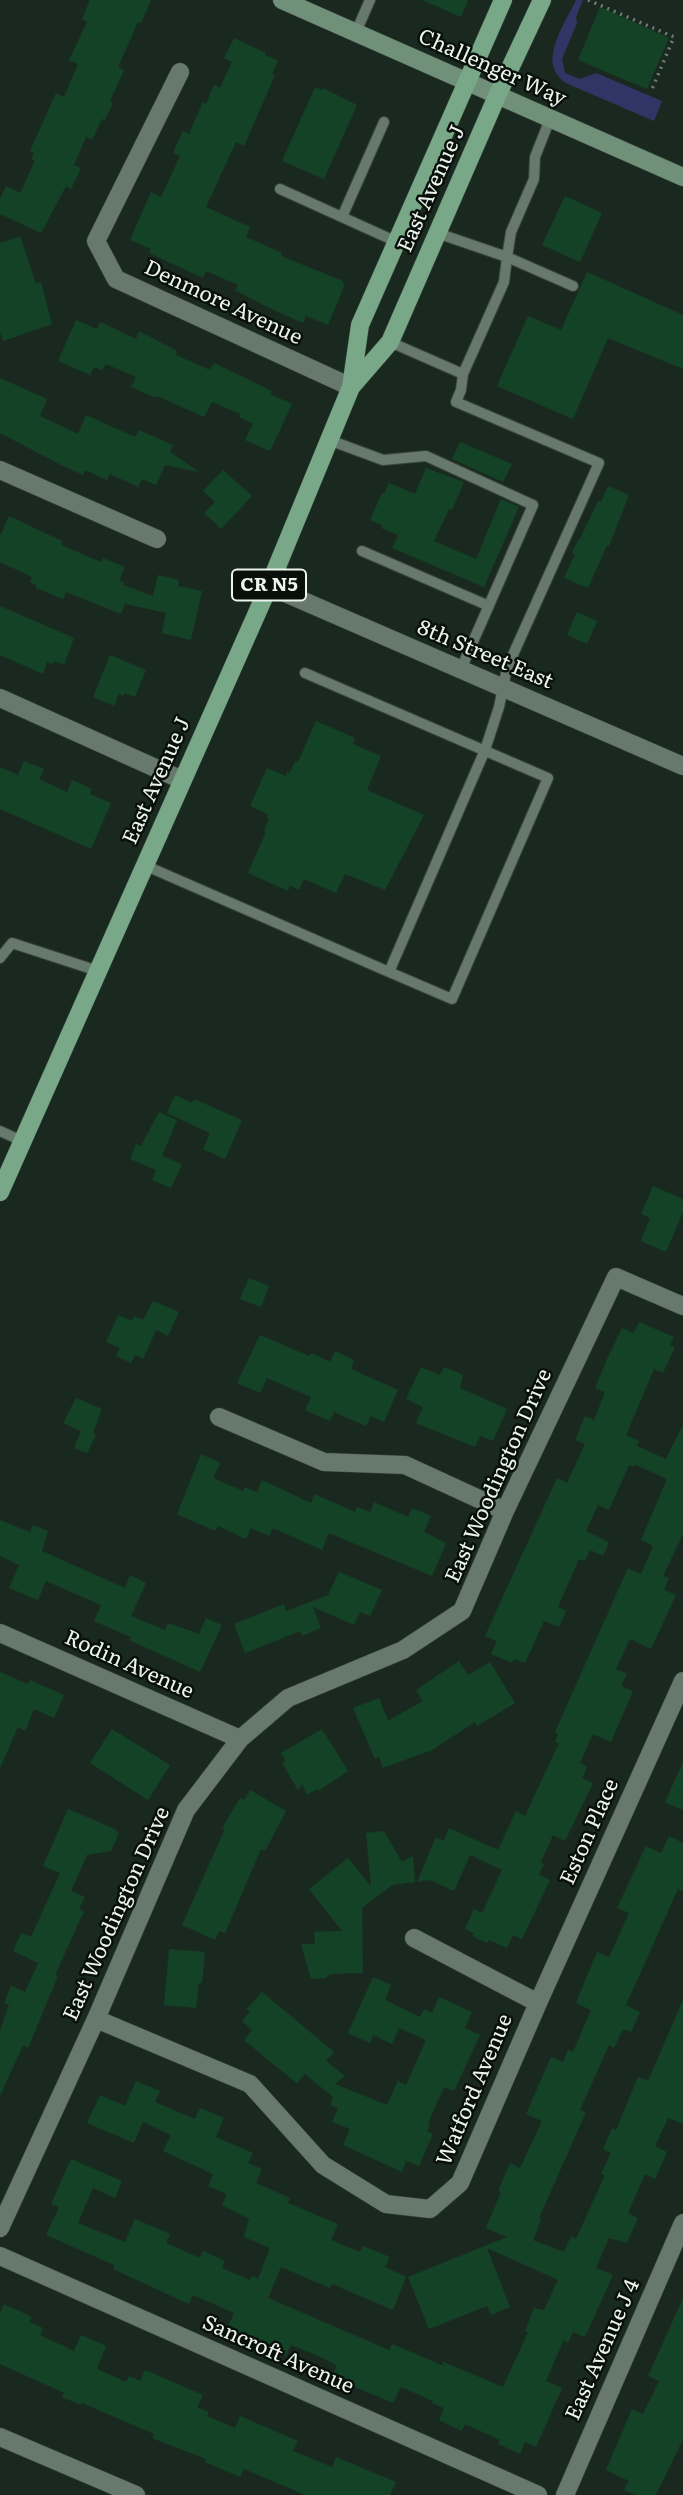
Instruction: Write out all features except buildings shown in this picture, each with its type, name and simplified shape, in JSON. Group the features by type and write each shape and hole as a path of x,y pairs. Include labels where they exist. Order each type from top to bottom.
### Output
{"main road":[{"name":"East Avenue J","path":"0,1192 269,586 351,387 360,325 503,0"},
{"name":"East Avenue J","path":"351,387 390,342 497,96 542,0"},
{"name":"Challenger Way","path":"290,2 683,177"}],"street":[{"name":"Denmore Avenue","path":"180,72 96,241 116,279 351,387"},
{"path":"0,470 157,539"},
{"name":"8th Street East","path":"269,586 683,766"},
{"path":"0,698 182,780"},
{"name":"East Woodington Drive","path":"0,2228 96,2019 186,1810 240,1739 288,1698 403,1650 463,1611 505,1511 616,1277 683,1306"},
{"path":"219,1417 324,1462 405,1465 505,1511"},
{"name":"Rodin Avenue","path":"0,1633 240,1739"},
{"name":"Eston Place","path":"538,2003 683,1681"},
{"path":"414,1938 538,2003"},
{"name":"Watford Avenue","path":"96,2019 250,2084 323,2165 386,2204 430,2209 460,2183 538,2003"},
{"name":"East Avenue J 4","path":"565,2495 683,2224"},
{"name":"Sancroft Avenue","path":"0,2256 538,2495"},
{"path":"0,2437 136,2495"}],"lane":[{"path":"356,33 370,0"},
{"path":"389,972 485,750 499,707 507,668 598,463 456,402 463,374 504,282 511,232 534,179 535,157 550,119"},
{"path":"342,217 384,122"},
{"path":"280,189 397,242"},
{"path":"437,233 459,243 507,257 573,286"},
{"path":"390,342 463,374"},
{"path":"329,440 383,460 426,456 533,505 461,669"},
{"path":"362,551 489,606"},
{"path":"144,865 452,999 548,778 305,673"},
{"path":"0,958 12,943 98,971"},
{"path":"0,1130 22,1141"}],"path":[{"path":"588,0 674,37 652,89"}],"shaded area":[{"path":"576,0 583,0 562,59 565,73 580,79 596,73 662,101 654,121 568,84 558,76 554,67 555,45"}]}
